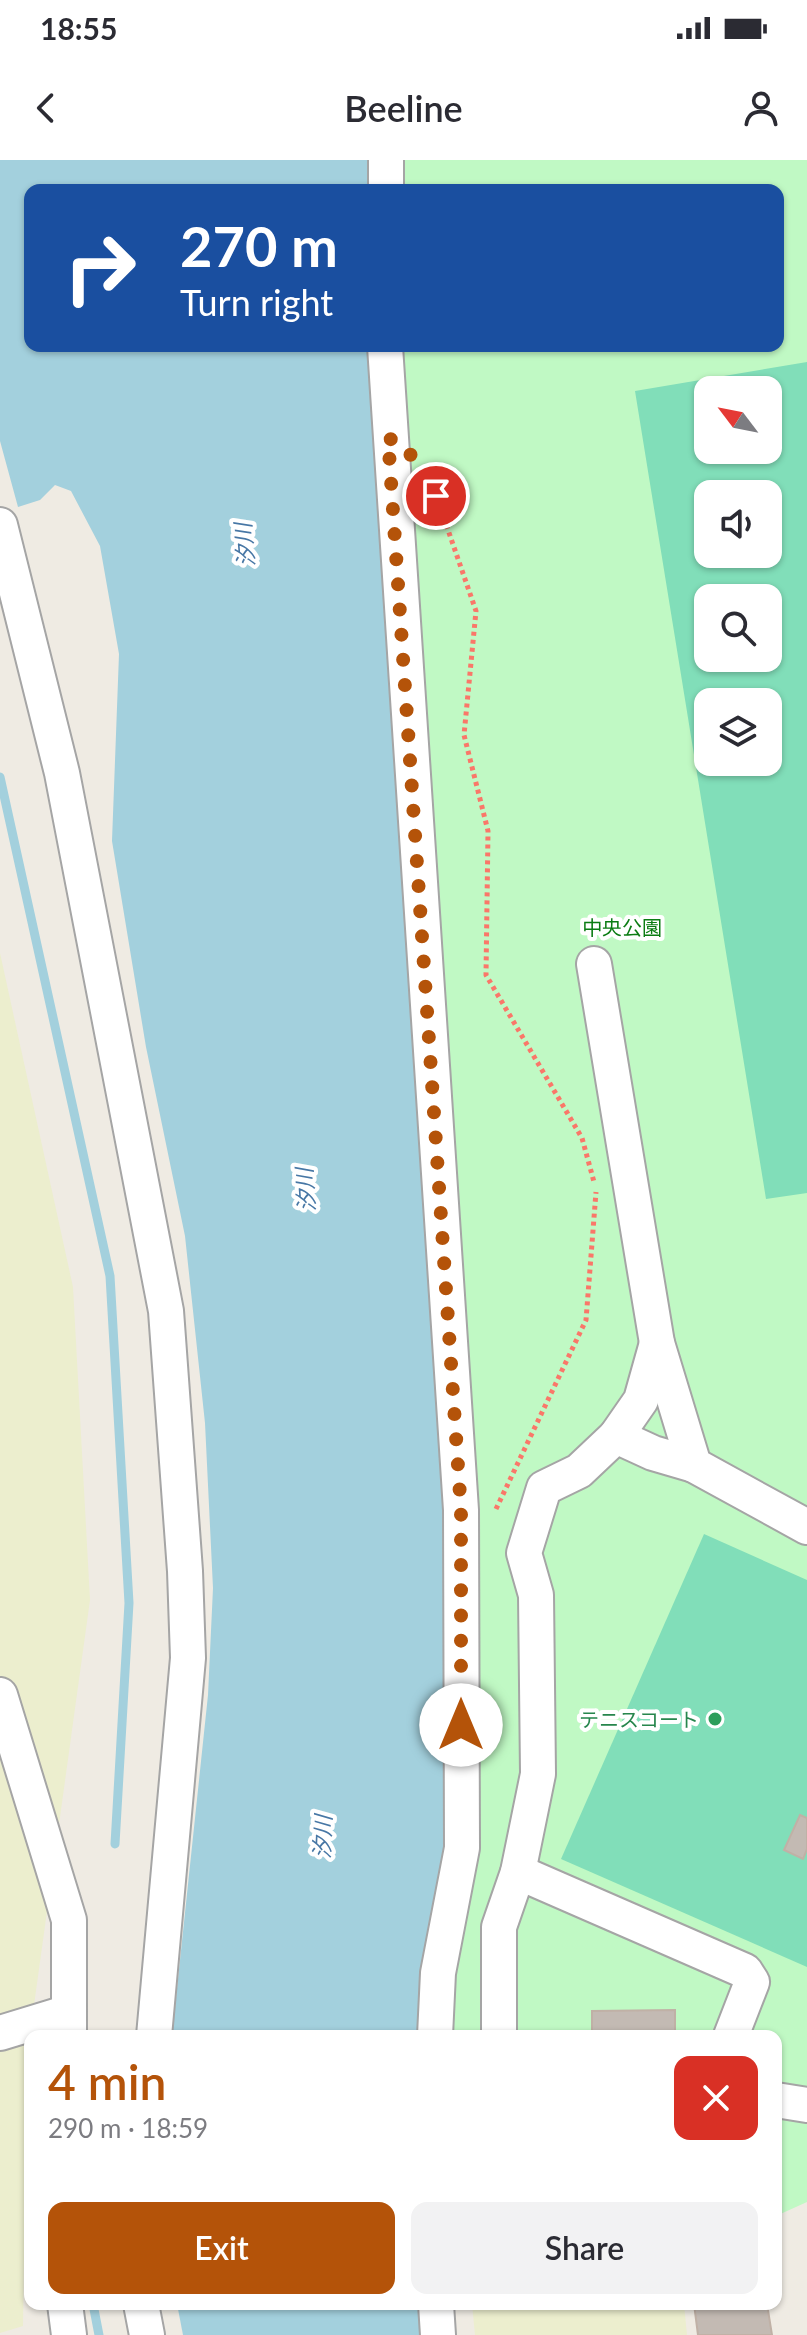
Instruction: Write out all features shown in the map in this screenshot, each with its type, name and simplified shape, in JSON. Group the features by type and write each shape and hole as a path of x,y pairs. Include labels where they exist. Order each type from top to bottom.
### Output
{"street":[{"path":"386,160 386,184"},
{"path":"385,352 388,437 461,1510 462,1848 438,1973 435,2030"},
{"path":"0,525 62,773 166,1311 185,1571 188,1658 155,2030"},
{"path":"594,964 657,1343 694,1465"},
{"path":"499,2030 499,1927 518,1872 538,1774 536,1595 524,1553 544,1488 579,1471 616,1436 641,1400 657,1343"},
{"path":"616,1436 653,1453 694,1465 807,1527"},
{"path":"0,1695 69,1920 69,2024 0,2033"},
{"path":"518,1872 745,1971 752,1982 733,2030"},
{"path":"782,2101 807,2105"},
{"path":"66,2310 69,2335"},
{"path":"142,2310 147,2335"},
{"path":"436,2310 438,2335"}],"path":[{"path":"388,437 426,467 476,611 464,735 488,831 486,975 582,1138 597,1190 586,1320 495,1506 497,1521"}],"green space":[{"name":"中央公園","path":"397,160 807,160 807,2202 782,2213 782,2030 447,2030 399,352 784,352 784,184 396,184"},
{"path":"807,362 807,1193 766,1199 697,776 782,776 782,688 694,688 694,755 635,391 694,381 694,464 782,464 782,376 724,376"},
{"path":"0,953 73,1287 90,1600 31,2030 24,2030 23,2326 0,2333"},
{"name":"テニスコート","path":"704,1534 807,1580 807,1967 561,1859"},
{"path":"473,2310 685,2310 687,2335 475,2335"}],"water":[{"name":"汐川","path":"0,160 378,160 378,184 24,184 24,352 377,352 451,1508 452,1858 427,2030 173,2030 208,1695 213,1588 205,1423 185,1236 146,1047 112,841 119,654 100,546 71,491 55,485 40,500 18,507 0,441"},
{"path":"178,2310 425,2310 427,2335 183,2335"}],"building":[{"path":"800,1815 807,1818 807,1849 803,1859 784,1850"},
{"path":"675,2010 675,2030 592,2030 592,2011"},
{"path":"695,2310 768,2310 772,2335 698,2335"}],"waterway":[{"path":"0,777 110,1276 129,1603 115,1844"},
{"path":"94,2310 99,2335"}],"place":[{"name":"テニスコート","path":"715,1719"}],"route":[{"path":"436,496 426,467 388,437 461,1510 461,1725"}]}
